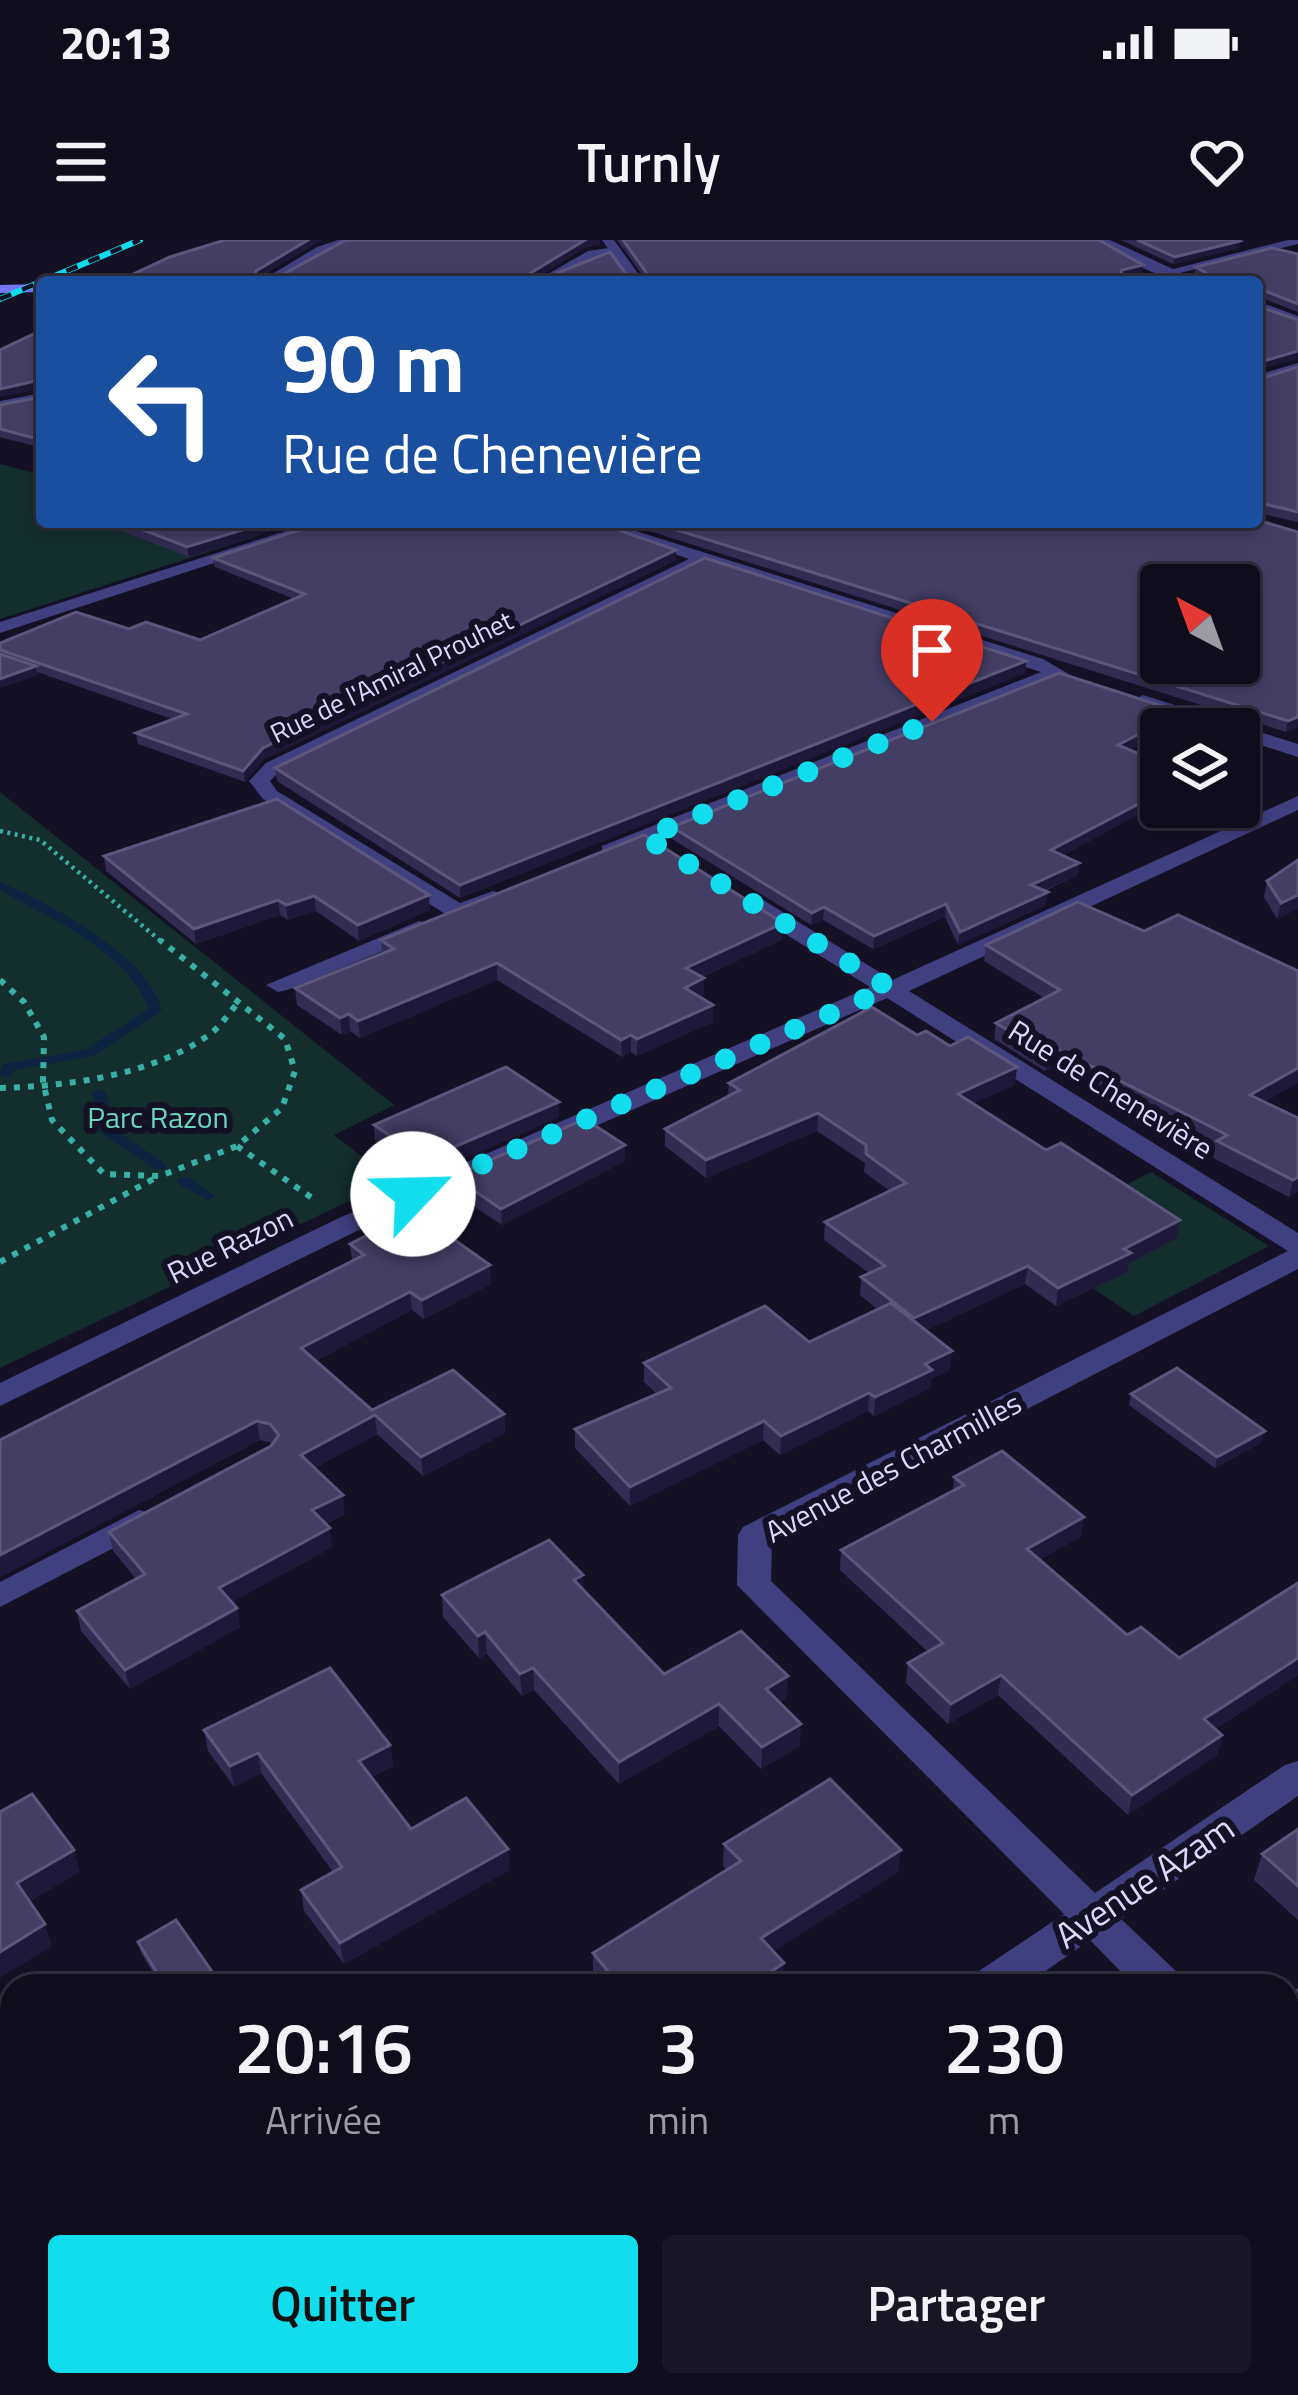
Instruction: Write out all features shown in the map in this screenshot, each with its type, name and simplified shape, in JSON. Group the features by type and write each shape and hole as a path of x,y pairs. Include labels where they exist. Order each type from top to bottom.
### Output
{"main road":[{"path":"0,289 36,285"}],"street":[{"path":"275,276 321,249 350,240"},
{"path":"1102,240 1178,276"},
{"path":"1156,276 1298,241"},
{"path":"551,276 612,245 634,276"},
{"path":"1263,307 1298,320"},
{"path":"1263,377 1298,368"},
{"path":"0,405 36,398"},
{"path":"0,628 312,528"},
{"path":"583,862 654,843 1066,676 609,528"},
{"name":"Rue de l'Amiral Prouhet","path":"458,912 264,791 259,782 273,767 704,558"},
{"path":"1118,693 1164,708"},
{"path":"1260,739 1298,751"},
{"name":"Rue Razon","path":"0,1396 445,1179 890,988 1298,802"},
{"name":"Rue de Chenevière","path":"723,885 1298,1245"},
{"path":"278,985 520,887"},
{"name":"Avenue des Charmilles","path":"1091,1916 754,1585 755,1535 1298,1257"},
{"name":"Avenue Azam","path":"1008,1974 1298,1776"},
{"path":"1091,1916 1151,1974"}],"lane":[{"path":"0,1596 161,1508"}],"path":[{"path":"0,831 40,840 236,1004 285,1039 295,1071 282,1108 237,1146 160,1176 0,1262"},
{"path":"0,980 29,1003 49,1041 44,1088 51,1118 70,1143 104,1174 160,1176"},
{"path":"0,1088 44,1088 163,1058 212,1035 236,1004 278,985"},
{"path":"237,1146 280,1175"}],"green space":[{"path":"0,464 36,473 36,528 235,528 261,535 0,619"},
{"name":"Parc Razon","path":"0,792 394,1105 334,1135 393,1180 0,1368"},
{"path":"1151,1172 1269,1246 1134,1316 1020,1239"}],"building":[{"path":"225,240 308,240 256,271 255,276 129,276"},
{"path":"346,240 585,240 529,274 280,276"},
{"path":"623,240 1099,240 1143,265 1122,270 1120,276 638,276 648,275"},
{"path":"1137,240 1238,240 1240,241 1175,257"},
{"path":"1272,248 1298,254 1298,304 1263,290 1263,276 1204,276 1196,267"},
{"path":"610,252 627,276 550,276"},
{"path":"1263,308 1298,320 1298,351 1263,361"},
{"path":"36,333 36,381 0,389 0,350"},
{"path":"1298,367 1298,512 1263,504 1263,378"},
{"path":"36,398 36,438 0,429 0,405"},
{"path":"1263,522 1298,532 1298,717 1288,721 1260,712 1260,708 1170,684 1260,684 1260,564 1140,564 1140,675 670,528 1263,528"},
{"path":"138,528 249,528 187,547"},
{"path":"306,528 612,528 676,550 263,748 243,771 136,733 187,714 0,650 0,643 76,612 129,629 146,622 200,640 305,594 213,558"},
{"path":"705,558 1026,661 460,885 275,768"},
{"path":"0,654 36,666 0,679"},
{"path":"1059,673 1168,708 1140,708 1140,733 1118,745 1140,754 1140,803 1051,850 1079,863 1031,885 1048,892 960,932 946,904 874,936 824,907 812,913 672,827"},
{"path":"277,799 429,895 358,925 314,896 286,905 278,900 194,929 104,856"},
{"path":"644,835 783,923 686,968 704,978 685,988 713,1005 637,1039 631,1035 621,1040 497,963 358,1021 349,1014 340,1018 295,988 394,949 381,940"},
{"path":"1298,860 1298,895 1281,903 1267,881"},
{"path":"1078,902 1144,931 1178,915 1298,971 1298,1068 1250,1095 1298,1118 1298,1177 1293,1180 1217,1141 1227,1135 1059,1050 1048,1054 996,1023 1060,990 986,945"},
{"path":"872,1007 917,1035 926,1031 950,1046 968,1037 1017,1067 958,1094 1046,1150 1061,1143 1180,1220 1124,1249 1131,1253 1058,1288 1028,1266 914,1318 861,1277 885,1266 825,1222 906,1183 866,1154 866,1145 818,1113 706,1160 665,1129 740,1090 729,1083"},
{"path":"506,1067 559,1102 426,1159 374,1125"},
{"path":"585,1119 625,1145 501,1209 453,1176"},
{"path":"414,1211 490,1265 422,1300 410,1292 301,1348 372,1410 453,1370 504,1414 421,1457 375,1415 301,1455 343,1495 312,1510 330,1528 219,1588 237,1608 125,1670 77,1611 145,1574 109,1532 271,1446 279,1435 270,1424 257,1421 0,1555 0,1440 364,1255 350,1244"},
{"path":"891,1303 952,1351 925,1364 932,1370 875,1397 869,1393 781,1436 764,1421 630,1487 575,1429 671,1388 644,1363 765,1306 809,1342"},
{"path":"1177,1368 1265,1431 1217,1457 1131,1394"},
{"path":"1002,1451 1084,1517 1027,1549 1127,1635 1141,1627 1179,1658 1298,1583 1298,1658 1204,1719 1222,1735 1132,1795 1001,1675 951,1704 908,1663 943,1643 841,1550 964,1485 954,1477"},
{"path":"549,1540 583,1575 574,1580 664,1674 741,1631 788,1676 766,1689 801,1724 762,1747 719,1704 619,1762 533,1668 520,1674 485,1632 478,1636 442,1595"},
{"path":"330,1668 390,1745 359,1761 411,1829 466,1798 508,1849 340,1943 301,1890 342,1867 258,1753 230,1766 204,1730"},
{"path":"830,1779 901,1850 761,1938 784,1963 767,1974 610,1974 593,1953 741,1861 724,1844"},
{"path":"32,1794 74,1850 17,1883 45,1924 0,1952 0,1812"},
{"path":"1298,1829 1298,1886 1262,1854"},
{"path":"176,1920 211,1970 158,1974 138,1942"}],"waterway":[{"path":"0,885 113,954 148,990 156,1009 89,1053 8,1067 6,1074"},
{"path":"99,1093 103,1108 98,1124 159,1166"},
{"path":"184,1181 208,1196"}],"railway":[{"path":"55,276 140,240"},
{"path":"0,299 36,284"}],"route":[{"path":"413,1194 890,988 645,837 932,722"}]}
